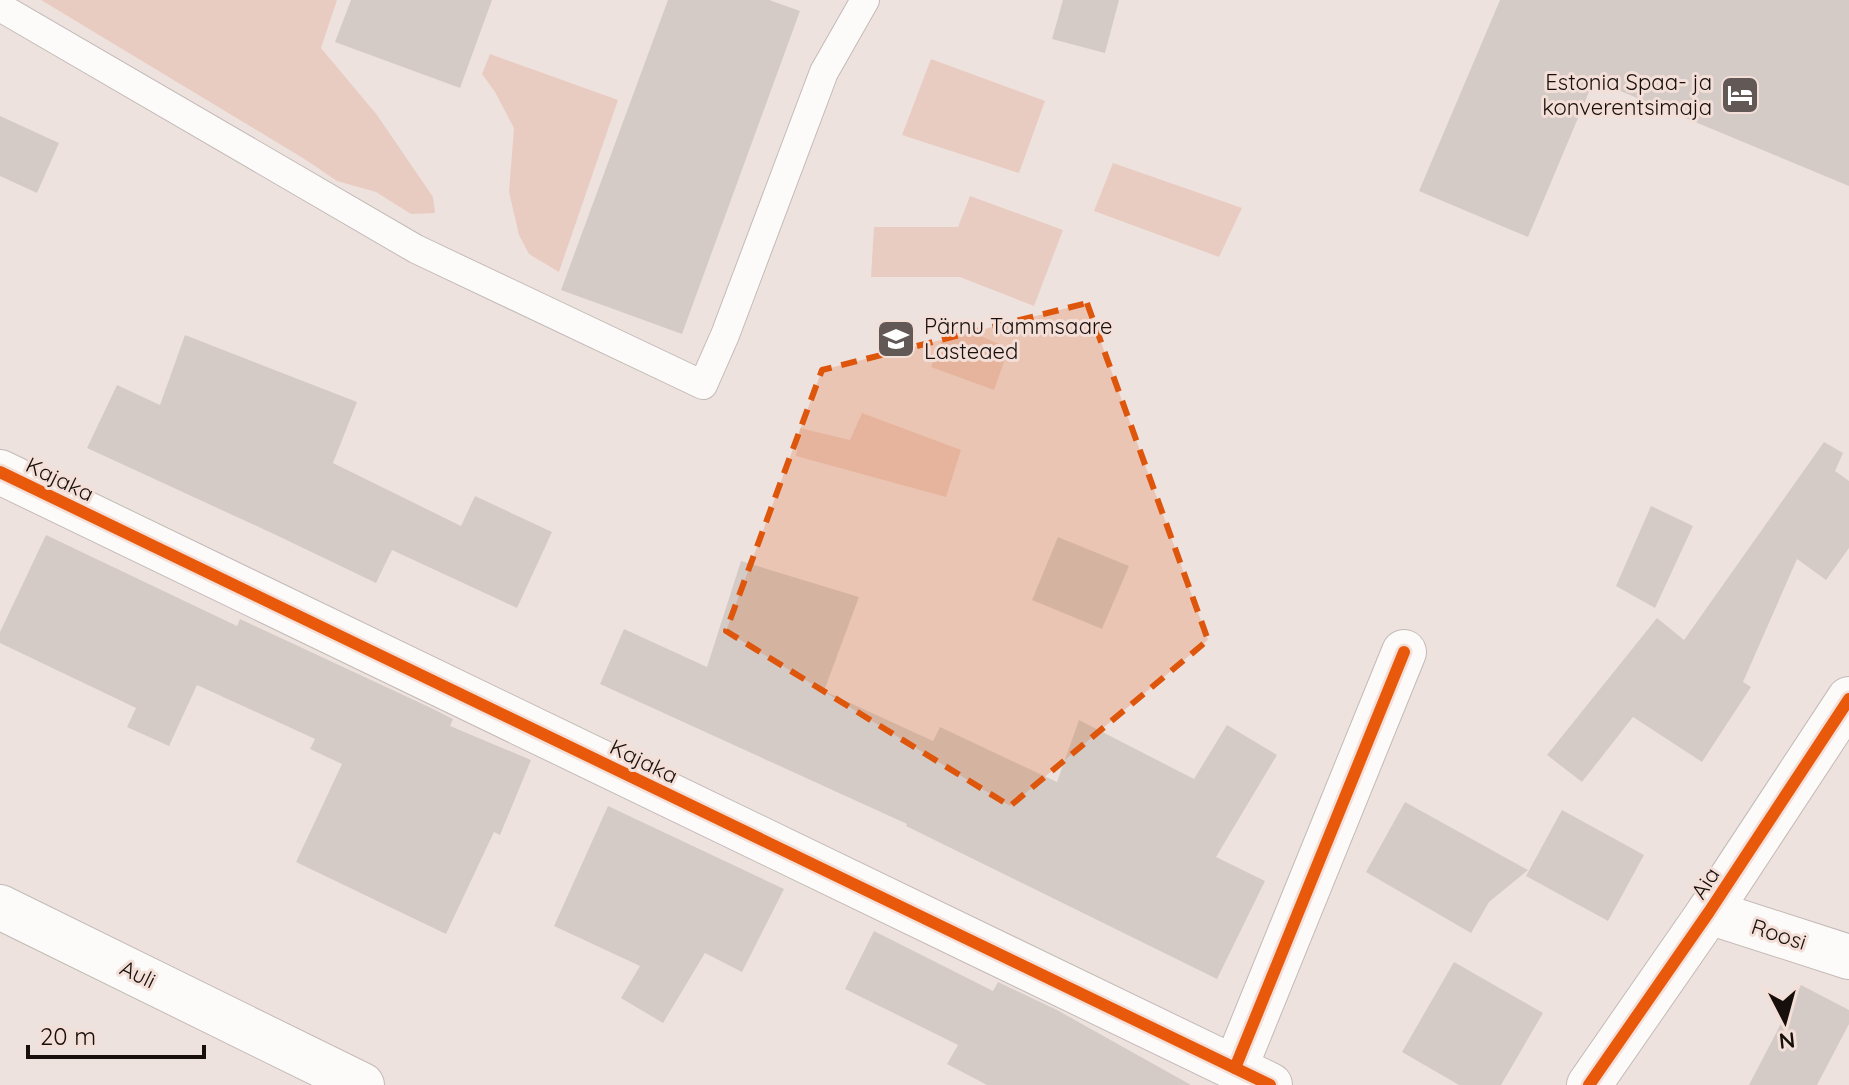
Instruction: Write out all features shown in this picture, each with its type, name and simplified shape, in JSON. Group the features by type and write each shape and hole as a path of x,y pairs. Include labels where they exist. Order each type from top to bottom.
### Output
{"street":[{"name":"Kajaka","path":"0,472 1252,1076"},
{"path":"1252,1076 1404,652"},
{"name":"Aia","path":"1589,1085 1709,912 1849,699"},
{"name":"Auli","path":"0,907 362,1085"},
{"name":"Roosi","path":"1709,912 1849,957"}],"lane":[{"path":"0,7 416,249 703,385 725,335 824,72 865,0"}],"highlighted area":[{"path":"1087,303 1208,640 1010,806 726,631 822,370"}],"shaded area":[{"path":"41,0 337,0 321,48 377,115 433,197 435,213 411,214 376,192 337,181"},
{"path":"490,54 618,100 559,272 529,254 519,235 509,192 514,128 482,74"},
{"path":"931,59 1045,101 1019,173 902,135"},
{"path":"1113,163 1242,208 1219,257 1094,211"},
{"path":"970,196 1063,230 1034,306 960,277 871,277 874,227 958,227"},
{"path":"949,323 1009,348 994,390 931,367"},
{"path":"862,413 961,450 946,497 796,456 800,428 850,440"}],"building":[{"path":"351,0 492,0 460,88 335,42"},
{"path":"668,0 769,0 800,11 682,334 561,290"},
{"path":"1063,0 1119,0 1105,53 1052,39"},
{"name":"Estonia Spaa- ja konverentsimaja","path":"1500,0 1849,0 1849,186 1594,80 1528,237 1419,191"},
{"path":"0,116 59,143 37,193 0,176"},
{"path":"185,335 357,402 333,463 461,526 475,496 552,532 517,608 392,550 376,583 87,448 117,385 160,405"},
{"path":"1824,442 1843,453 1835,471 1849,481 1849,548 1826,580 1797,559 1743,682 1751,687 1702,762 1633,717 1582,782 1547,755 1657,618 1684,640"},
{"path":"1651,506 1693,526 1655,608 1616,586"},
{"path":"46,535 237,626 240,619 453,719 450,726 531,760 500,835 494,832 446,934 296,862 342,764 310,749 315,739 197,685 169,746 127,727 136,708 0,643 0,632"},
{"path":"1058,537 1129,566 1102,629 1032,600"},
{"path":"741,561 859,597 824,691 933,741 940,727 1057,782 1079,720 1194,779 1227,725 1277,755 1216,857 1265,881 1217,979 907,824 600,684 624,629 707,667"},
{"path":"1405,802 1528,870 1489,902 1471,933 1366,872"},
{"path":"608,806 784,889 742,972 705,953 663,1023 621,998 640,966 554,926"},
{"path":"1562,810 1644,855 1608,921 1526,876"},
{"path":"874,931 993,991 998,982 1057,1010 1191,1085 987,1085 947,1064 958,1045 845,989"},
{"path":"1454,962 1543,1013 1501,1085 1459,1085 1402,1052"},
{"path":"1801,985 1849,1010 1849,1024 1817,1085 1749,1085"}],"cycle path":[{"path":"0,472 1270,1085"},
{"path":"1235,1068 1404,652"},
{"path":"1589,1085 1709,912 1849,699"}],"place":[{"name":"Estonia Spaa- ja konverentsimaja","path":"1740,95"},
{"name":"Pärnu Tammsaare Lasteaed","path":"896,339"}]}
